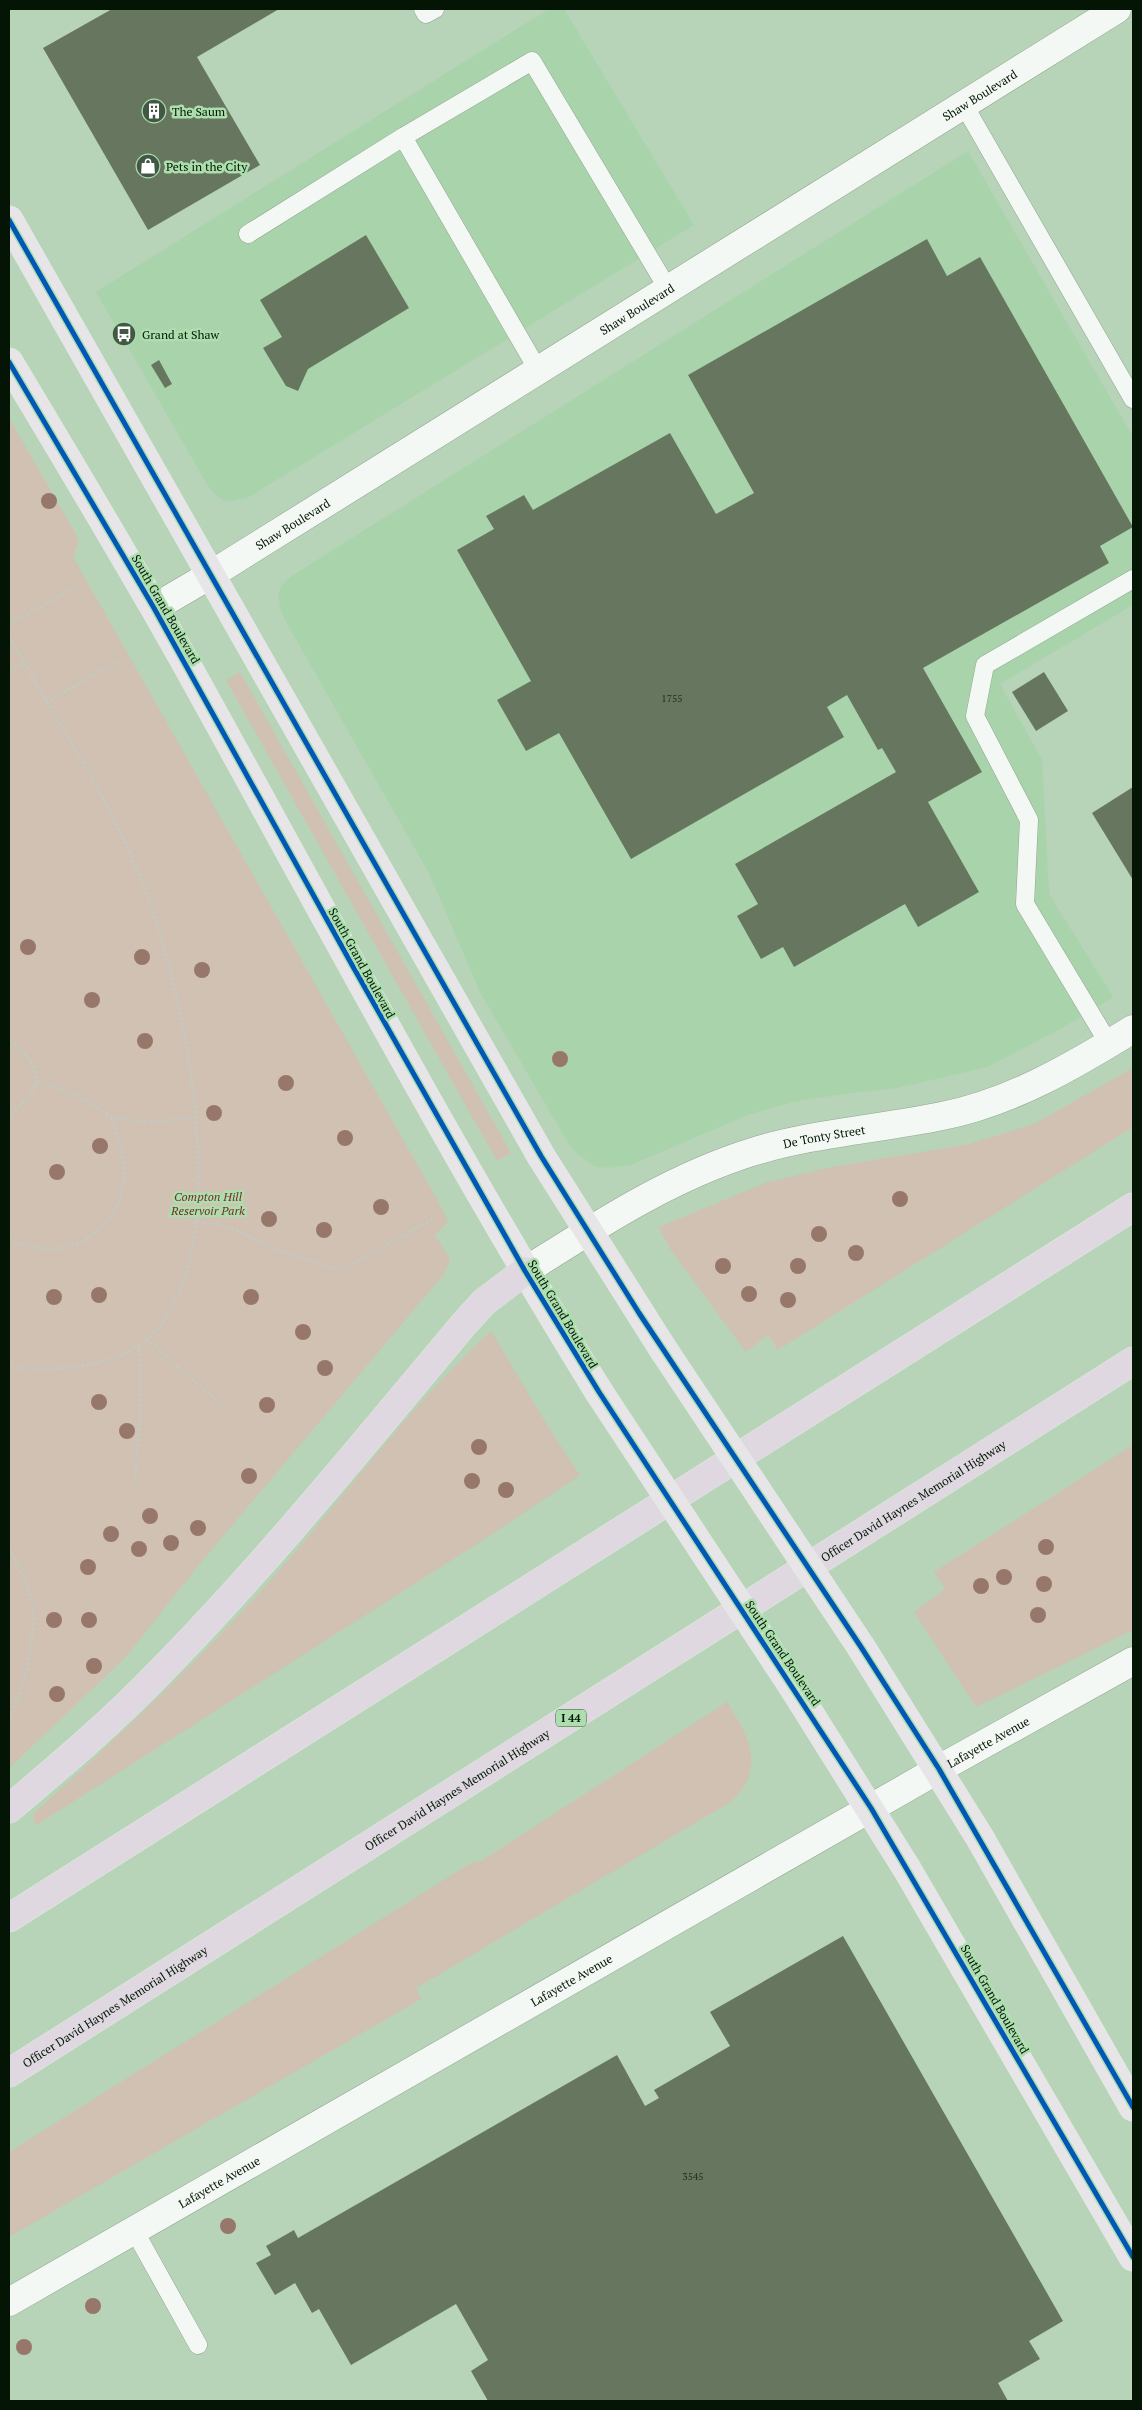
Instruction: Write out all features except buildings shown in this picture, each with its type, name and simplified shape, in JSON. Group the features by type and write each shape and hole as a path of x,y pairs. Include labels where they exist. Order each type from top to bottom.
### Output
{"highway":[{"path":"9,1918 1133,1207"},
{"path":"9,1809 66,1760 159,1674 245,1582 464,1324 484,1302 525,1271"},
{"name":"Officer David Haynes Memorial Highway","path":"9,2073 1133,1362"}],"main road":[{"path":"9,220 212,574 541,1156 663,1349 861,1647 939,1770 1133,2107"},
{"name":"South Grand Boulevard","path":"9,362 154,608 525,1271 599,1392 871,1808 1133,2257"}],"street":[{"name":"Shaw Boulevard","path":"154,608 212,574 1117,9"},
{"name":"De Tonty Street","path":"525,1271 587,1231 650,1194 697,1173 752,1152 796,1140 943,1116 985,1104 1039,1082 1133,1029"},
{"name":"Lafayette Avenue","path":"9,2302 871,1808 1133,1661"}],"lane":[{"path":"423,9 426,14 435,9"},
{"path":"248,234 403,137 532,61 668,289"},
{"path":"964,105 1133,399"},
{"path":"403,137 538,370"},
{"path":"1109,1044 1025,904 1029,820 975,716 985,665 1133,579"},
{"path":"134,2230 198,2345"}],"path":[{"path":"9,624 76,587"},
{"path":"9,637 108,812 145,890 160,930 182,1021 198,1167 197,1221 193,1252 183,1285 172,1310 146,1339 118,1357 91,1364 60,1368 9,1367"},
{"path":"46,702 119,660"},
{"path":"9,672 24,664"},
{"path":"9,1041 26,1056 36,1070 38,1082 32,1093 9,1114"},
{"path":"38,1082 59,1088 85,1100 112,1117 148,1122 194,1118"},
{"path":"9,1237 34,1248 51,1250 72,1246 90,1236 107,1221 118,1206 123,1185 124,1161 112,1117"},
{"path":"197,1221 231,1228 281,1251 342,1270 433,1219"},
{"path":"146,1339 220,1404"},
{"path":"135,1481 141,1398 139,1345"},
{"path":"9,1548 31,1598 34,1621 23,1684 18,1702 9,1718"}],"shaded area":[{"path":"549,9 564,9 694,225 247,498 228,502 219,498 210,489 96,292"},
{"path":"968,151 1133,437 1133,605 1000,684 1042,760 1049,894 1113,997 1062,1028 987,1067 897,1088 794,1102 750,1114 631,1165 609,1168 595,1166 580,1156 568,1143 480,992 429,873 289,627 281,611 278,595 282,585 290,577"}],"green space":[{"name":"Compton Hill Reservoir Park","path":"9,418 77,536 78,544 73,557 439,1203 448,1222 435,1235 450,1259 444,1274 203,1560 124,1659 9,1768"},
{"path":"240,672 511,1153 497,1161 226,680"},
{"path":"1133,1068 1133,1127 778,1350 768,1335 746,1352 670,1249 659,1227 765,1183 831,1167 969,1144 1034,1124"},
{"path":"491,1331 547,1425 580,1475 491,1535 35,1826 33,1814 150,1706 206,1650 289,1559 430,1393"},
{"path":"1133,1445 1133,1630 976,1707 914,1612 945,1589 934,1572"},
{"path":"727,1702 748,1741 751,1754 748,1778 741,1791 729,1803 416,1988 421,1999 9,2237 9,2152 471,1863 483,1860"}],"cycle path":[{"path":"9,220 541,1156 639,1313 861,1647 939,1769 1133,2107"},
{"path":"9,362 154,608 525,1271 599,1392 871,1808 1133,2257"}],"place":[{"name":"The Saum","path":"154,111"},
{"name":"Pets in the City","path":"148,166"},
{"name":"Grand at Shaw","path":"124,334"}]}
